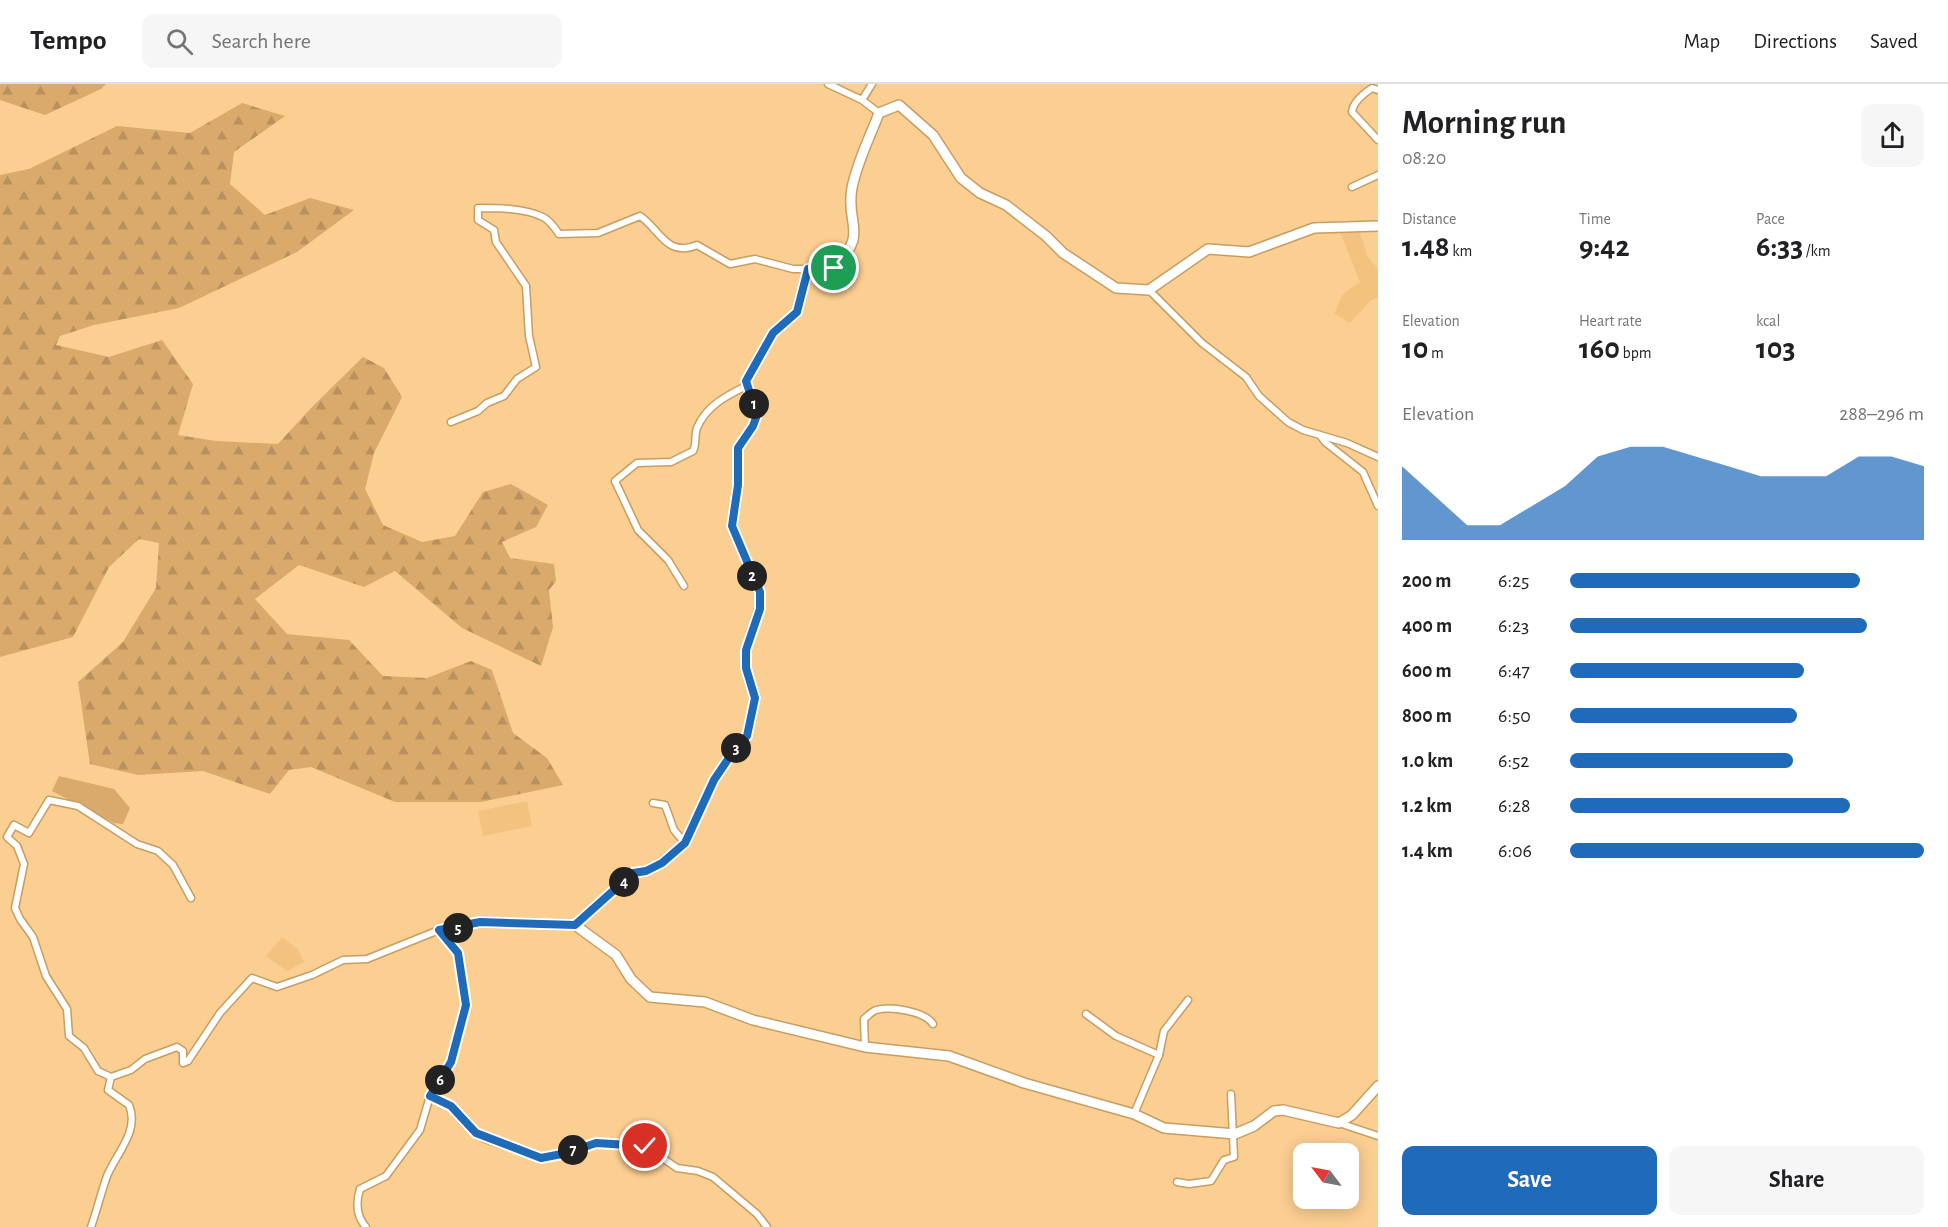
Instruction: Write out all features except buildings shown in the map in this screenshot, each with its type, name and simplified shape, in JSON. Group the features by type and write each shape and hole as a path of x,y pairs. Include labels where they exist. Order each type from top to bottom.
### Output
{"street":[{"path":"828,84 862,100 879,113"},
{"path":"862,100 872,84"},
{"path":"1378,90 1372,88 1358,99 1352,112 1378,140"},
{"path":"452,422 504,396 517,379 536,367 529,336 526,286 496,242 494,230 478,220 478,208 503,208 528,212 545,218 560,234 598,233 640,216 649,222 659,238 678,247 690,248 697,245 726,263 735,264 755,259 779,263 793,269 834,268 849,252 856,232 852,190 879,113 899,105 933,135 961,178 980,192 1006,205 1046,236 1063,253 1116,288 1149,290 1208,249 1249,252 1314,228 1378,226"},
{"path":"1352,188 1378,175"},
{"path":"575,925 633,873 646,871 662,863 685,843 714,780 737,746 747,736 755,698 746,668 746,650 760,609 760,592 732,526 738,485 738,448 753,426 757,415 746,386 748,374 773,333 797,312 808,269"},
{"path":"1149,290 1202,343 1246,377 1259,396 1288,422 1303,430 1378,457"},
{"path":"684,586 668,560 638,530 615,481 637,464 671,462 693,451 696,430 706,412 721,399 746,386"},
{"path":"1320,435 1324,442 1363,472 1373,489 1378,506"},
{"path":"191,898 172,865 158,851 137,844 78,806 49,800 29,833 14,825 7,837 17,846 24,864 15,908 33,937 46,976 67,1009 69,1036 84,1048 98,1071 111,1077 131,1070 145,1059 177,1047 183,1051 183,1063 188,1061 220,1013 252,978 277,987 312,975 343,960 367,959 439,930 480,922 575,925 616,955 631,980 650,997 705,1002 753,1020 865,1047 949,1056 1024,1083 1134,1114 1164,1128 1235,1134 1254,1126 1274,1111 1283,1110 1339,1123 1378,1136"},
{"path":"653,803 665,805 674,830 685,843"},
{"path":"366,1227 361,1222 356,1202 360,1189 386,1176 420,1130 430,1096 451,1062 466,1005 458,953 439,930"},
{"path":"1134,1114 1159,1055 1164,1031 1188,1000"},
{"path":"865,1047 864,1019 878,1010 896,1010 927,1017 933,1024"},
{"path":"1086,1014 1116,1036 1159,1055"},
{"path":"91,1227 107,1177 127,1141 131,1120 129,1105 108,1090 111,1077"},
{"path":"1339,1123 1352,1115 1378,1086"},
{"path":"1177,1182 1189,1184 1211,1181 1224,1160 1234,1157 1232,1094"},
{"path":"430,1096 451,1106 476,1133 541,1158 567,1153 596,1143 645,1146 677,1168 698,1171 713,1177 757,1214 767,1227"}],"shaded area":[{"path":"1359,231 1368,257 1378,269 1378,298 1371,300 1350,323 1334,314 1343,294 1360,282 1340,232"},
{"path":"527,801 532,826 483,836 478,811"},
{"path":"282,937 298,949 304,962 287,971 266,956"}],"green space":[{"path":"0,84 106,84 101,89 45,115 0,100"},
{"path":"242,103 285,116 234,152 230,184 265,215 310,198 354,210 297,252 179,308 94,325 60,336 56,345 109,357 162,340 193,384 178,435 216,441 278,444 363,357 384,368 402,397 374,453 365,489 383,525 422,542 455,536 483,492 511,484 548,505 536,527 502,542 510,558 554,564 556,581 549,590 553,627 541,666 462,628 395,571 364,587 299,565 255,599 287,634 349,640 383,676 427,678 471,661 492,670 513,733 547,758 563,785 481,802 395,802 311,767 289,770 270,794 203,771 138,775 90,764 78,682 123,642 156,588 159,543 139,539 109,567 73,637 0,657 0,175 29,169 117,126 190,133"},
{"path":"59,776 114,789 130,808 123,824 114,823 52,791"}],"route":[{"path":"645,1146 638,1143 617,1145 603,1142 541,1158 485,1139 468,1126 451,1106 430,1096 451,1062 466,1005 458,953 439,930 459,928 480,922 575,925 633,873 646,871 662,863 685,843 692,825 702,811 714,780 737,746 747,736 755,698 746,668 746,650 760,609 760,592 732,526 738,485 738,448 753,426 757,415 746,381 753,364 773,333 781,323 790,319 797,312 808,269 834,268"}]}
